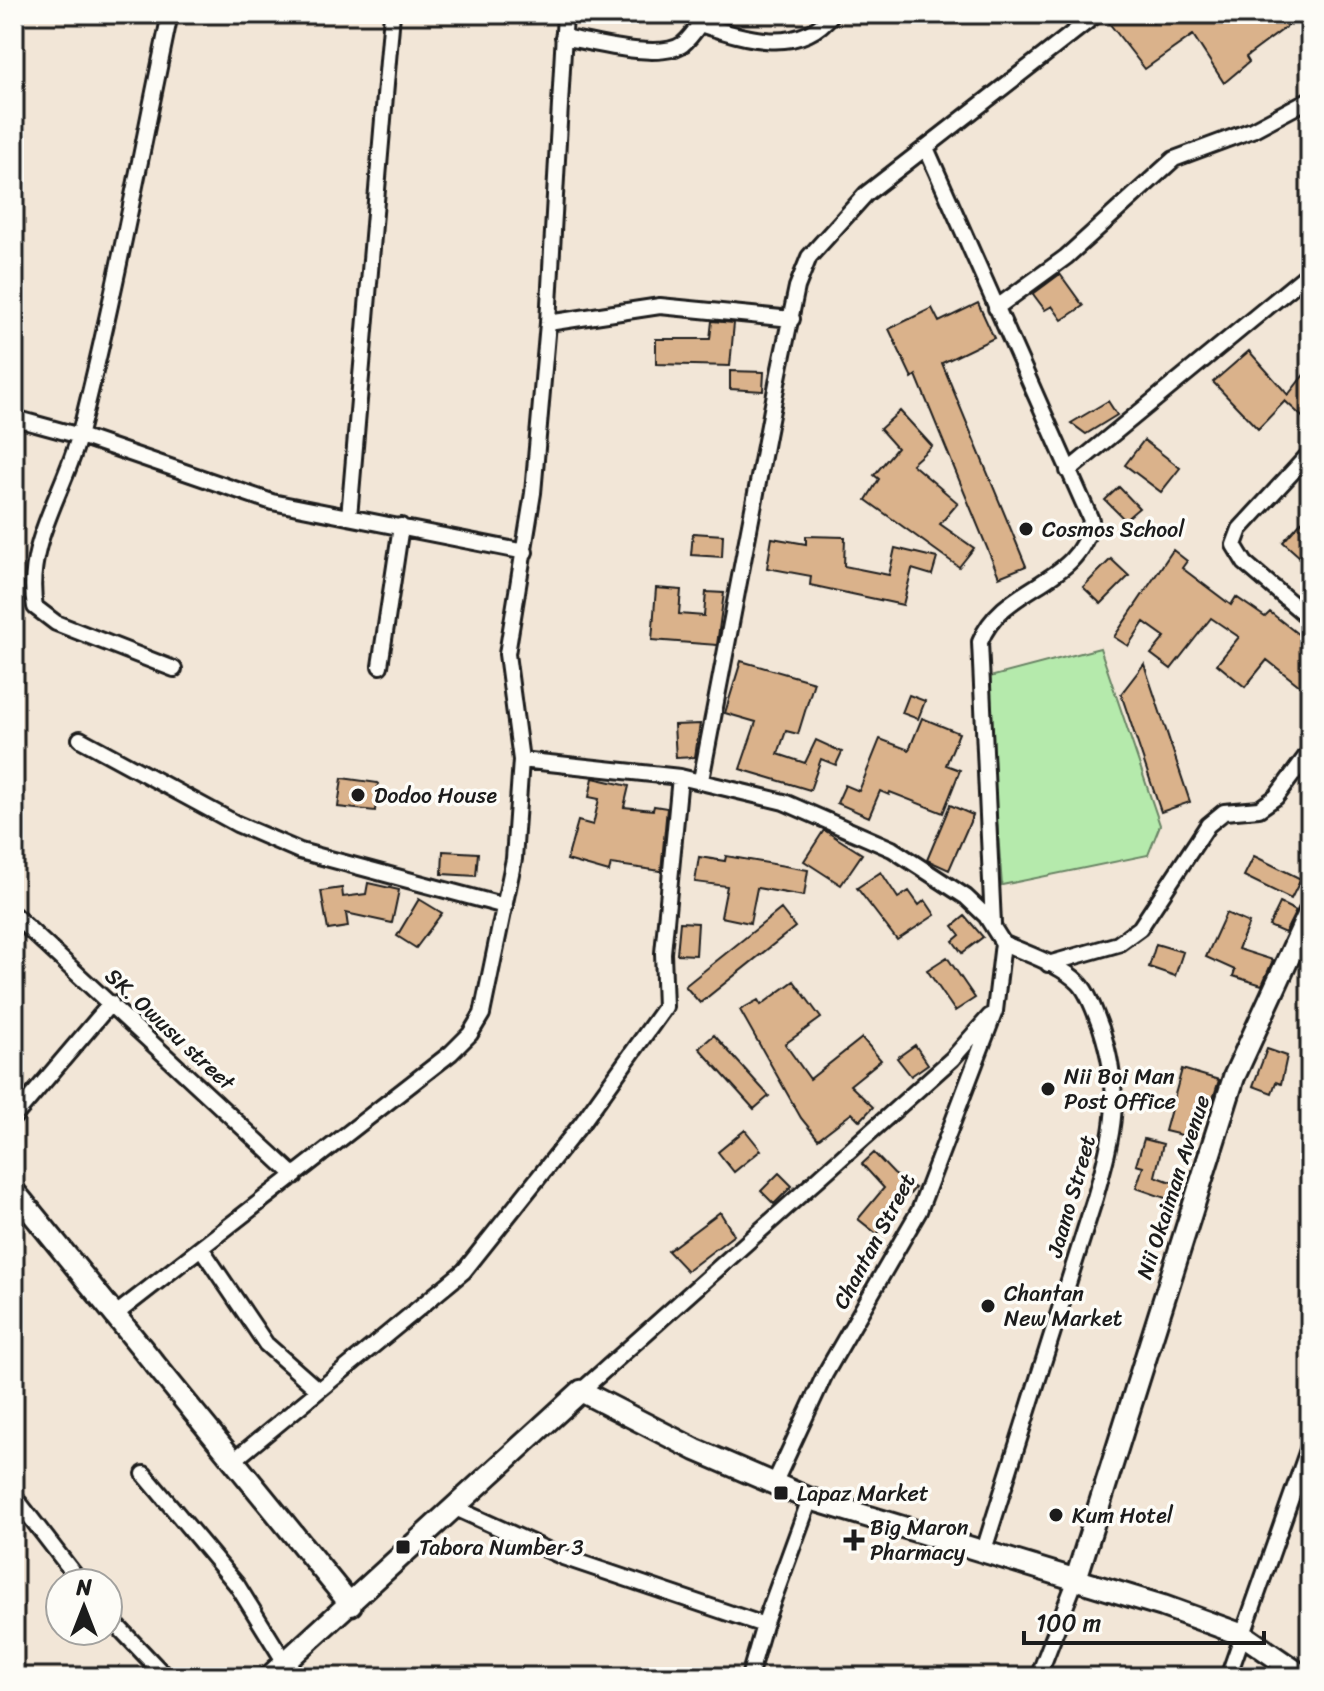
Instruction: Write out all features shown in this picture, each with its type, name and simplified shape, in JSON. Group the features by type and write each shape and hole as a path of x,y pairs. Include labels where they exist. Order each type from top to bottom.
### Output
{"street":[{"path":"170,14 80,436 35,553 31,582 35,607 56,623 174,669"},
{"path":"349,517 392,14"},
{"path":"116,1314 295,1176 470,1034 482,1014 514,859 521,760 507,654 525,552 548,323 565,14"},
{"path":"563,37 651,51 672,49 683,44 704,19 749,40 784,41 805,35 825,23 832,14"},
{"path":"701,780 797,287 809,257 866,194 927,150 1097,14"},
{"path":"996,308 1066,257 1174,159 1252,130 1310,99"},
{"path":"927,150 1091,520 1087,542 1072,562 997,611 980,642 993,927"},
{"path":"1068,471 1310,272"},
{"path":"548,323 660,306 792,319"},
{"path":"14,418 80,436 231,490 525,552"},
{"path":"1310,453 1240,529 1234,545 1245,563 1310,619"},
{"path":"380,666 401,526"},
{"path":"80,739 237,824 300,851 505,906"},
{"path":"1048,964 1118,944 1140,928 1208,825 1224,812 1259,809 1276,797 1310,751"},
{"path":"521,760 701,780 784,802 892,849 966,897 1003,943"},
{"path":"233,1461 464,1271 582,1123 665,1007 663,953 680,777"},
{"name":"Nii Okaiman Avenue","path":"1076,1579 1234,1077 1310,911"},
{"name":"SK. Owusu street","path":"14,915 295,1176"},
{"name":"Jaano Street","path":"984,1550 1095,1198 1111,1141 1117,1099 1110,1058 1097,1017 1080,984 1048,964 1003,943"},
{"name":"Chantan Street","path":"774,1484 825,1374 919,1211 995,1011 1003,943"},
{"path":"14,1117 111,1003"},
{"path":"269,1677 290,1670 351,1605 453,1507 952,1059 995,1011"},
{"path":"14,1191 351,1605"},
{"path":"201,1248 266,1344 317,1389"},
{"path":"581,1391 696,1450 810,1499 984,1550 1243,1635 1304,1677"},
{"path":"1228,1677 1310,1444"},
{"path":"144,1474 237,1585 290,1670"},
{"path":"14,1496 69,1567"},
{"path":"749,1677 764,1625 810,1499"},
{"path":"453,1507 563,1557 764,1625"},
{"path":"1038,1677 1076,1579"},
{"path":"124,1633 166,1677"}],"green space":[{"path":"1100,648 1160,825 1148,855 1002,885 986,678"}],"building":[{"path":"1120,14 1146,14 1153,23 1166,14 1279,14 1289,25 1246,57 1249,62 1224,83 1193,35 1145,69 1109,23"},
{"path":"1060,274 1083,306 1062,320 1052,306 1045,310 1033,294"},
{"path":"978,303 994,338 942,363 1026,566 999,577 916,375 912,378 889,329 932,308 939,322"},
{"path":"712,321 734,323 730,366 656,364 656,339 710,339"},
{"path":"1249,351 1288,395 1310,367 1310,424 1285,401 1258,429 1213,382"},
{"path":"730,371 764,372 763,391 730,389"},
{"path":"1108,401 1117,415 1086,434 1071,423"},
{"path":"900,411 932,446 912,464 958,503 940,524 974,548 959,567 866,500 879,479 874,475 897,448 880,429"},
{"path":"1144,440 1180,468 1161,492 1125,465"},
{"path":"1119,487 1139,508 1125,520 1105,500"},
{"path":"1310,512 1310,566 1283,542"},
{"path":"693,533 723,535 722,557 691,555"},
{"path":"806,536 845,537 844,566 889,575 895,548 937,558 932,575 912,569 903,605 810,585 811,576 767,568 772,538 806,544"},
{"path":"1173,550 1187,561 1182,568 1231,605 1236,597 1265,617 1270,612 1310,640 1310,694 1267,660 1245,687 1217,664 1239,637 1211,618 1171,669 1151,654 1165,637 1144,622 1128,646 1114,637"},
{"path":"1111,559 1129,576 1101,604 1083,587"},
{"path":"656,588 681,590 679,614 704,616 706,592 724,593 717,645 652,640"},
{"path":"741,661 814,682 798,734 786,731 778,754 805,763 816,740 842,752 836,765 821,759 810,790 740,769 756,722 725,713"},
{"path":"1144,664 1190,802 1161,812 1121,694"},
{"path":"909,695 925,701 918,719 902,713"},
{"path":"922,718 959,733 946,765 960,770 943,813 880,791 869,817 837,803 845,785 859,791 880,739 909,750"},
{"path":"700,724 695,757 676,758 674,725"},
{"name":"Dodoo House","path":"342,778 378,783 375,811 338,807"},
{"path":"593,778 629,786 624,807 667,808 661,871 611,864 609,872 567,860 578,821 593,825 599,799 589,797"},
{"path":"950,805 973,815 949,870 927,860"},
{"path":"824,830 862,854 841,885 804,861"},
{"path":"443,851 478,853 476,876 442,874"},
{"path":"726,856 808,870 804,896 757,888 750,923 721,917 727,886 695,882 699,857 725,861"},
{"path":"1254,856 1301,879 1291,899 1244,876"},
{"path":"881,872 898,898 909,891 919,905 925,900 935,915 897,940 857,888"},
{"path":"368,883 399,890 392,923 346,913 348,927 328,930 321,891 342,888 343,897 366,894"},
{"path":"419,899 442,913 416,948 397,936"},
{"path":"1280,903 1296,911 1285,933 1269,926"},
{"path":"781,909 795,927 700,1003 685,986"},
{"path":"1226,913 1249,923 1238,949 1273,960 1262,985 1233,976 1235,970 1206,957"},
{"path":"965,916 983,937 962,953 953,941 960,935 953,926"},
{"path":"680,922 698,923 696,955 677,954"},
{"path":"1156,944 1183,952 1175,976 1149,967"},
{"path":"947,957 975,998 955,1011 927,970"},
{"path":"794,981 821,1018 785,1044 810,1079 862,1038 881,1060 850,1085 873,1107 860,1121 852,1113 818,1139 801,1118 740,1010 758,1000 761,1005"},
{"path":"714,1035 769,1096 754,1109 699,1048"},
{"path":"915,1045 928,1064 911,1076 897,1058"},
{"path":"1267,1049 1287,1056 1281,1084 1276,1082 1272,1093 1253,1086"},
{"path":"1182,1069 1219,1080 1211,1105 1203,1103 1194,1138 1165,1131"},
{"path":"745,1130 761,1150 734,1172 718,1152"},
{"path":"1144,1139 1163,1144 1155,1176 1174,1183 1168,1199 1136,1188 1143,1167 1136,1165"},
{"path":"874,1153 894,1174 915,1188 877,1234 858,1219 884,1188 862,1164"},
{"path":"779,1173 792,1186 774,1204 761,1191"},
{"path":"720,1212 734,1235 687,1271 668,1251"}],"place":[{"name":"Cosmos School","path":"1026,529"},
{"name":"Dodoo House","path":"358,795"},
{"name":"Nii Boi Man Post Office","path":"1048,1089"},
{"name":"Chantan New Market","path":"988,1306"},
{"name":"Lapaz Market","path":"781,1493"},
{"name":"Kum Hotel","path":"1056,1515"},
{"name":"Big Maron Pharmacy","path":"854,1540"},
{"name":"Tabora Number 3","path":"403,1547"}]}
